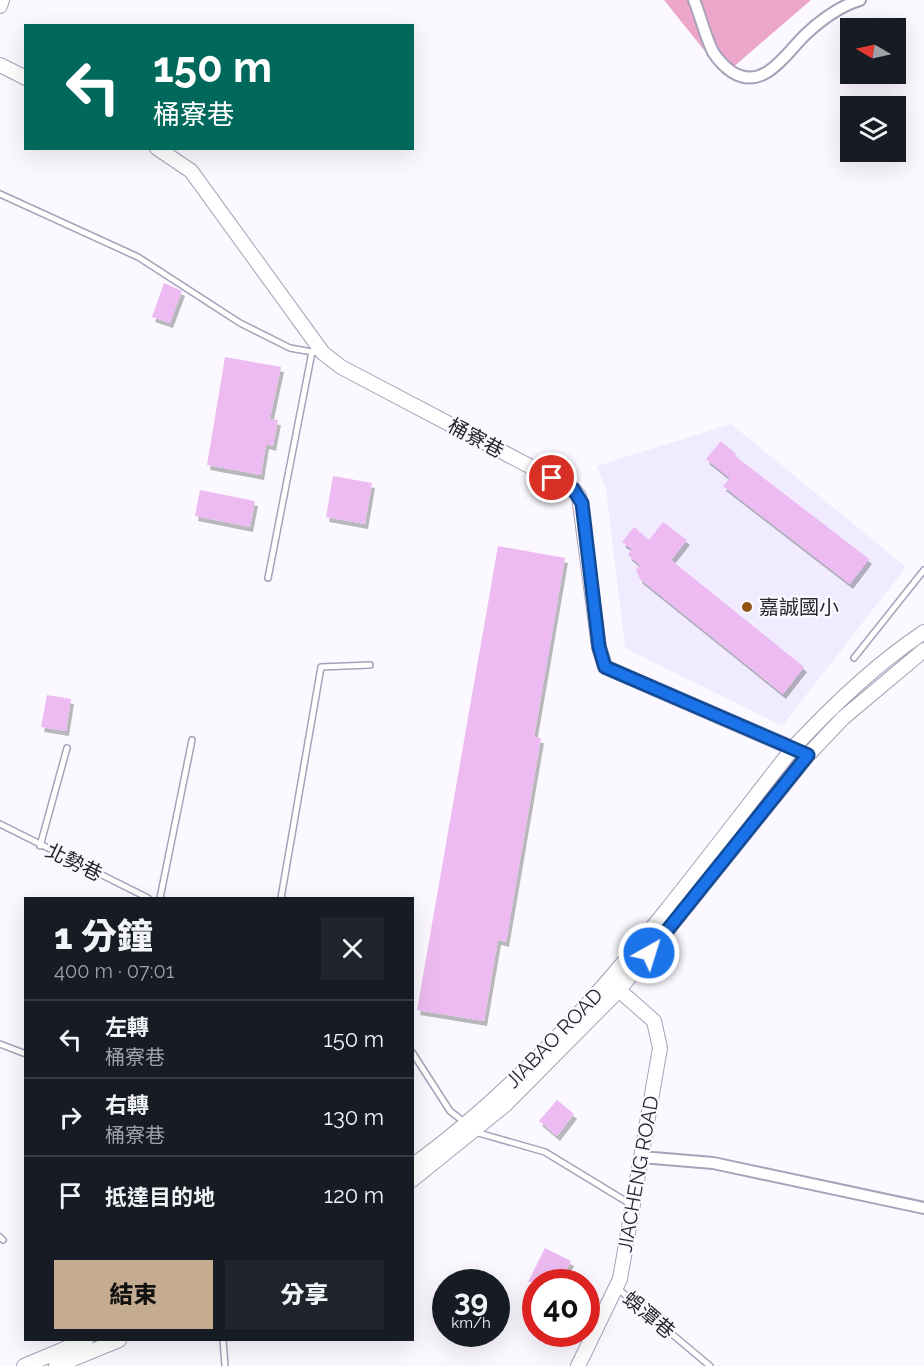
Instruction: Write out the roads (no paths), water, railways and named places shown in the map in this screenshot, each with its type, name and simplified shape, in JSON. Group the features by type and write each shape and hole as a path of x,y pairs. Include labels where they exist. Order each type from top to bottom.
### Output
{"street":[{"path":"0,6 2,0"},
{"path":"694,0 714,53 725,67 740,77 759,77 772,70 806,34 831,14 860,0"},
{"path":"0,64 24,77"},
{"name":"桶寮巷","path":"160,150 191,171 317,353 573,489 579,496 599,647 605,667 808,755"},
{"name":"JIABAO ROAD","path":"613,986 793,748 838,702 906,644 924,632"},
{"name":"JIABAO ROAD","path":"414,1178 470,1128 527,1084 808,755 843,718 924,650"},
{"name":"JIACHENG ROAD","path":"578,1366 620,1279 660,1040 654,1021 613,986"},
{"name":"JIABAO ROAD","path":"414,1165 470,1128"},
{"path":"641,1157 714,1163 924,1208"},
{"path":"24,1366 84,1341"},
{"path":"56,1366 118,1341"}],"lane":[{"path":"0,194 138,256 240,323 290,348 317,353 268,578"},
{"path":"854,658 924,570"},
{"path":"281,897 321,667 370,665"},
{"path":"160,897 192,741"},
{"path":"40,846 67,748"},
{"name":"北勢巷","path":"0,824 146,897"},
{"path":"1,1042 24,1053"},
{"path":"414,1055 450,1111 470,1128 545,1152 633,1206"},
{"name":"蜈潭巷","path":"616,1287 710,1366"},
{"path":"224,1341 226,1344 225,1366"}],"place":[{"name":"嘉誠國小","path":"747,607"}]}
